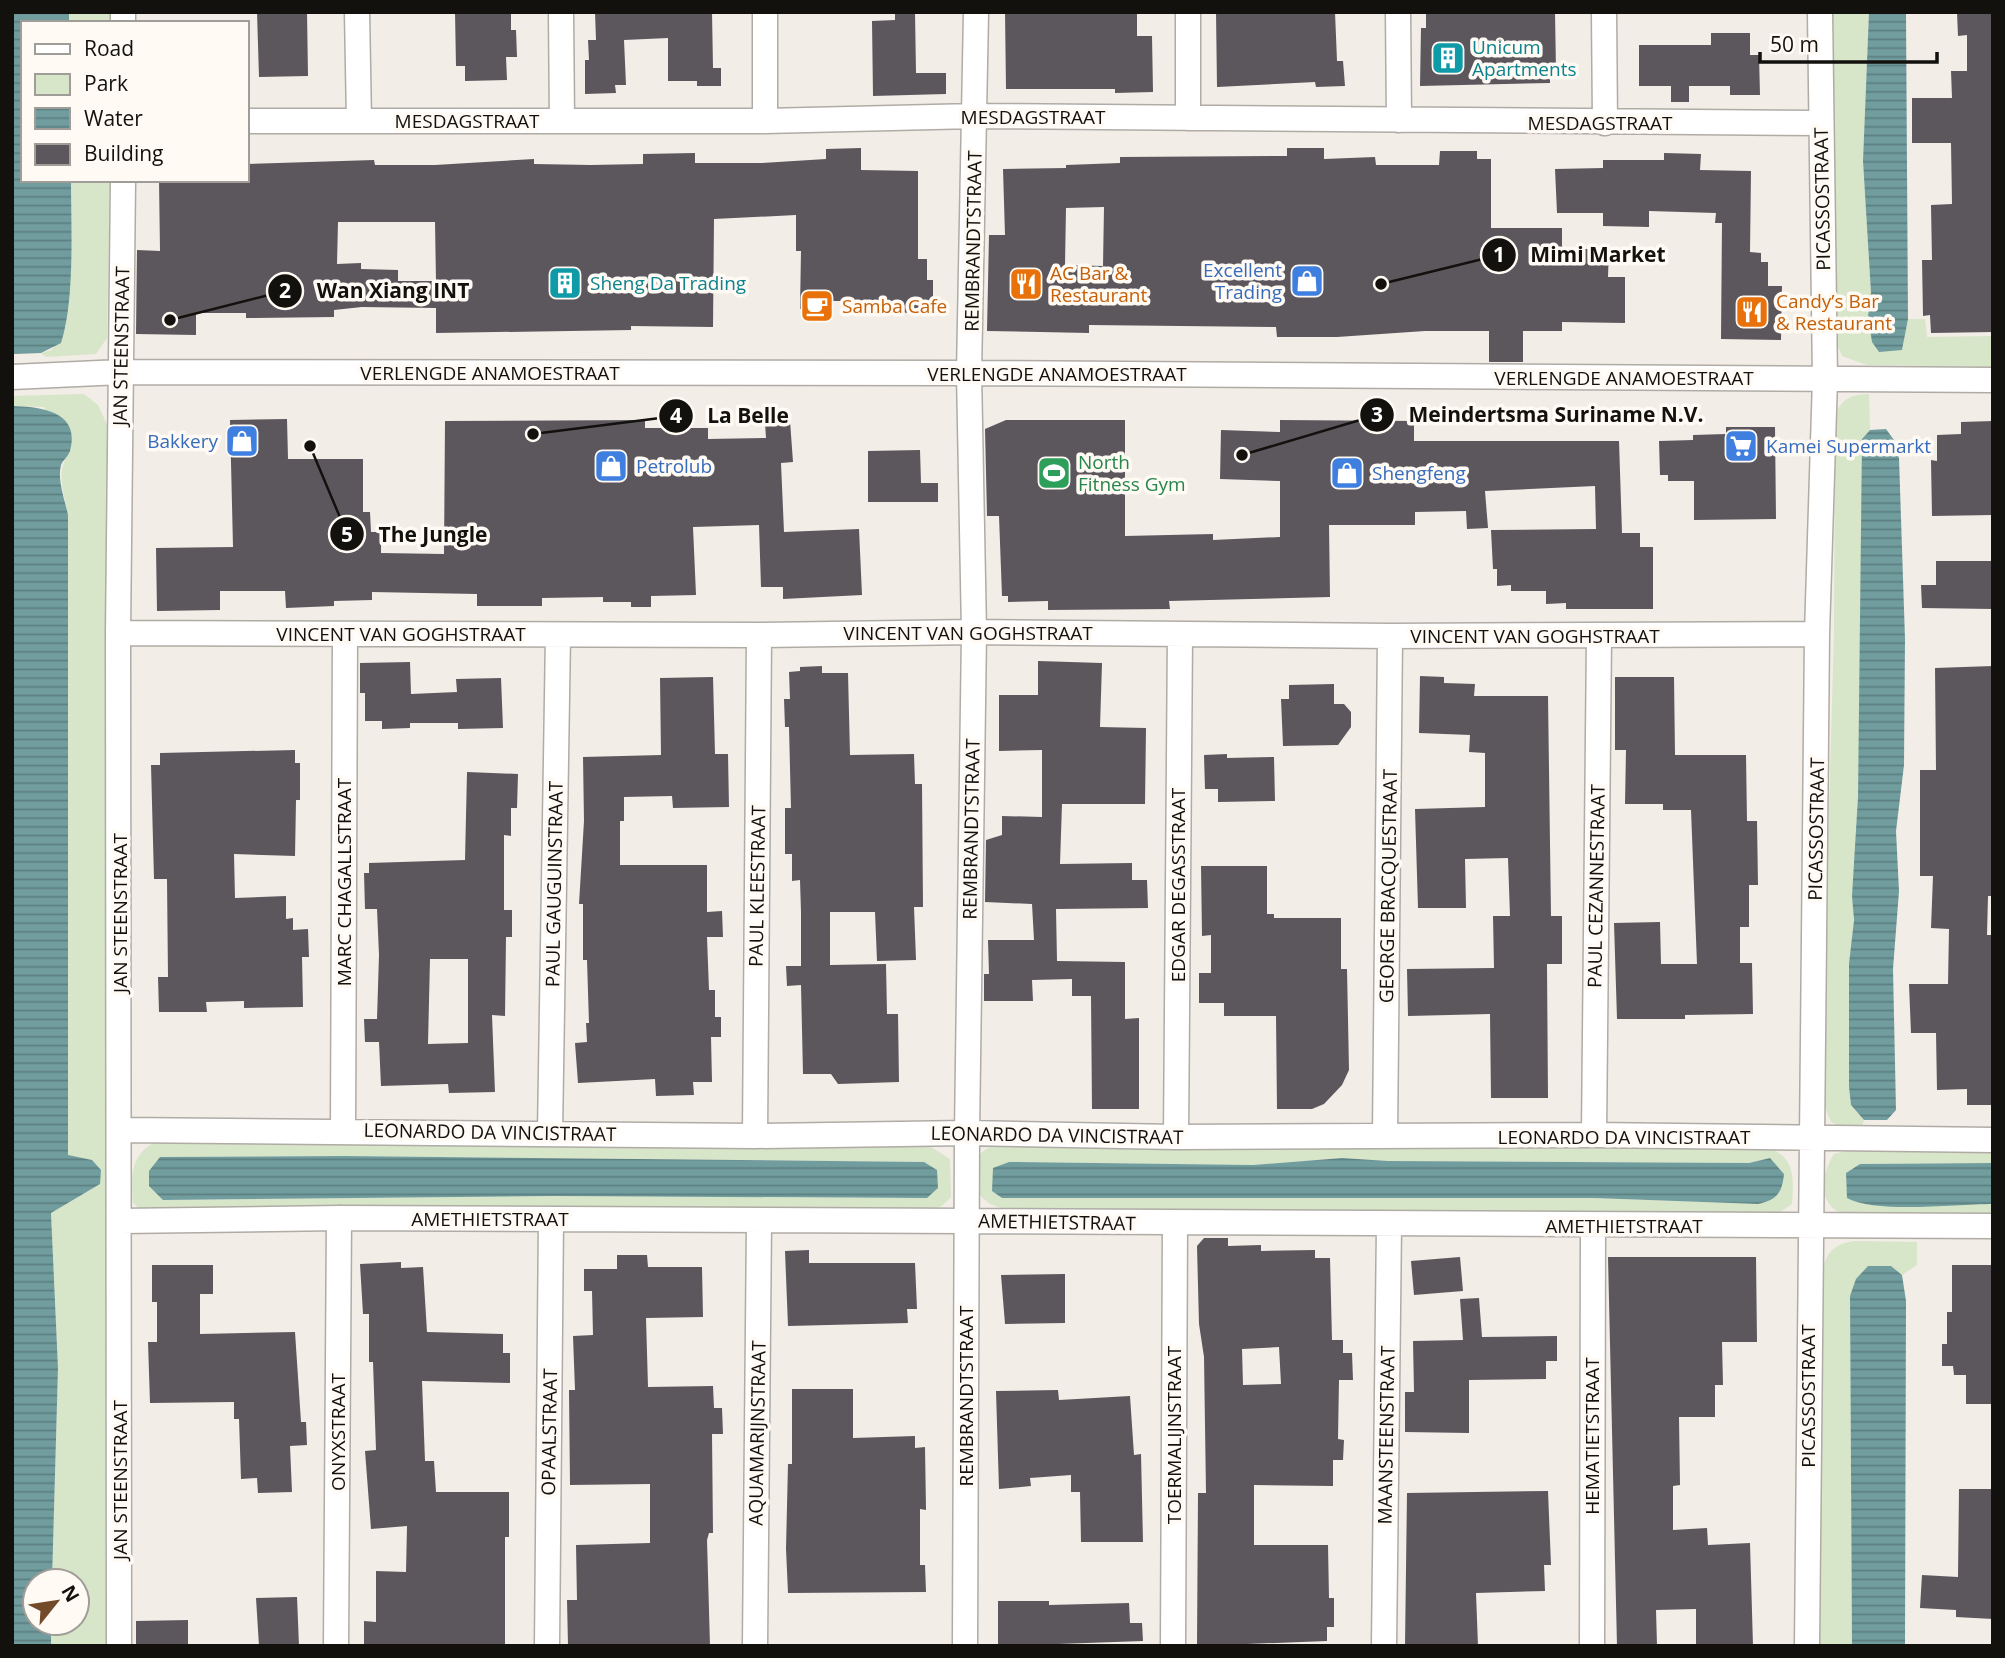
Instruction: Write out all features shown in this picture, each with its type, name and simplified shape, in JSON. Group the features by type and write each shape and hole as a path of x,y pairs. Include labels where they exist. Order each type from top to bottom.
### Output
{"street":[{"path":"357,12 359,121"},
{"path":"561,12 562,121"},
{"path":"765,12 765,121"},
{"name":"REMBRANDTSTRAAT","path":"965,1646 967,1133 974,632 970,373 976,12"},
{"path":"1188,12 1188,118"},
{"path":"1398,12 1399,120"},
{"path":"1604,12 1605,123"},
{"name":"PICASSOSTRAAT","path":"1807,1646 1817,634 1825,379 1820,12"},
{"name":"MESDAGSTRAAT","path":"248,121 765,121 975,116 1820,123"},
{"name":"JAN STEENSTRAAT","path":"119,1646 121,1130 118,633 123,182"},
{"name":"VERLENGDE ANAMOESTRAAT","path":"12,377 121,372 970,373 1993,380"},
{"name":"VINCENT VAN GOGHSTRAAT","path":"118,633 760,635 974,632 1390,636 1817,634"},
{"name":"MARC CHAGALLSTRAAT","path":"343,1131 345,634"},
{"name":"EDGAR DEGASSTRAAT","path":"1175,1137 1180,634"},
{"name":"PAUL GAUGUINSTRAAT","path":"550,1133 558,635"},
{"name":"PAUL KLEESTRAAT","path":"755,1136 760,635"},
{"name":"GEORGE BRACQUESTRAAT","path":"1385,1136 1390,636"},
{"name":"PAUL CEZANNESTRAAT","path":"1594,1135 1600,636"},
{"name":"LEONARDO DA VINCISTRAAT","path":"121,1130 755,1136 967,1133 1175,1137 1594,1135 1993,1140"},
{"name":"AMETHIETSTRAAT","path":"121,1221 339,1218 1993,1226"},
{"name":"ONYXSTRAAT","path":"336,1646 339,1218"},
{"name":"OPAALSTRAAT","path":"547,1646 551,1219"},
{"name":"AQUAMARIJNSTRAAT","path":"755,1646 759,1221"},
{"name":"TOERMALIJNSTRAAT","path":"1173,1646 1175,1224"},
{"name":"MAANSTEENSTRAAT","path":"1384,1646 1389,1225"},
{"name":"HEMATIETSTRAAT","path":"1592,1646 1593,1226"}],"green space":[{"path":"69,12 110,12 110,21 69,21"},
{"path":"1833,12 1869,12 1863,161 1871,293 1868,316 1902,350 1908,319 1925,319 1927,337 1993,336 1993,367 1867,365 1842,356 1836,342 1831,130"},
{"path":"71,182 110,182 107,338 96,354 46,357 41,353 52,350 66,326"},
{"path":"84,394 98,405 110,431 111,1160 106,1646 51,1646 51,1637 91,1637 91,1567 52,1567 58,1368 51,1213 100,1184 92,1160 68,1156 68,515 61,475 69,454 44,407 12,406 12,396"},
{"path":"1869,394 1870,430 1862,439 1860,706 1849,1087 1851,1105 1864,1120 1862,1126 1842,1127 1831,1122 1821,1097 1834,632 1835,415 1848,398"},
{"path":"158,1141 931,1147 950,1159 951,1197 942,1206 929,1210 142,1211 133,1203 132,1184 137,1159","holes":["345,1156 924,1162 927,1198 552,1196 164,1200 160,1157"]},
{"path":"992,1145 1765,1147 1782,1155 1787,1161 1792,1176 1793,1194 1792,1204 1774,1216 1004,1209 990,1204 977,1193 977,1156","holes":["1342,1158 1388,1161 1749,1163 1770,1158 1758,1204 1594,1198 1002,1198 992,1191 1009,1162 1253,1165"]},
{"path":"1850,1150 1993,1150 1993,1163 1860,1164 1846,1173 1848,1198 1889,1206 1993,1204 1993,1215 1845,1216 1829,1204 1824,1181 1834,1154"},
{"path":"1854,1241 1917,1242 1917,1265 1902,1275 1891,1266 1850,1296 1852,1646 1819,1646 1823,1268 1834,1249"}],"water":[{"path":"12,12 69,12 69,21 21,21 21,182 71,182 71,263 65,326 61,343 41,353 12,354"},
{"path":"1869,12 1906,12 1908,319 1902,350 1879,352 1872,342 1868,316 1871,293 1863,161"},
{"path":"12,406 45,410 55,414 64,419 72,437 70,451 61,465 60,477 68,515 68,1155 92,1160 101,1170 100,1184 51,1213 58,1368 52,1567 21,1567 21,1637 51,1637 51,1646 12,1646"},
{"path":"1886,429 1894,440 1899,458 1905,639 1904,765 1896,831 1899,891 1893,969 1896,1110 1887,1120 1864,1120 1851,1105 1849,1087 1849,964 1854,920 1852,896 1858,797 1862,439 1870,430"},
{"path":"345,1156 924,1162 937,1170 938,1188 927,1198 552,1196 163,1200 149,1186 149,1171 160,1157"},
{"path":"1342,1158 1388,1161 1749,1163 1770,1158 1784,1174 1777,1195 1758,1204 1594,1198 1002,1198 992,1191 993,1168 1009,1162 1253,1165"},
{"path":"1993,1163 1993,1204 1897,1207 1860,1203 1847,1198 1846,1173 1860,1164"},
{"path":"1868,1266 1891,1266 1902,1275 1906,1301 1905,1646 1852,1646 1850,1296 1856,1279"}],"building":[{"path":"257,12 307,12 308,76 259,77"},
{"path":"455,12 511,12 511,30 516,30 517,57 506,57 507,80 465,81 465,66 456,66"},
{"path":"595,12 712,12 713,68 721,68 721,86 697,86 697,81 668,81 668,38 624,40 626,85 615,85 616,93 585,94 585,60 589,60 588,40 596,40"},
{"path":"895,12 915,12 916,73 946,73 946,94 873,96 872,21 895,20"},
{"path":"1005,12 1137,12 1137,36 1152,36 1153,92 1115,93 1115,89 1006,89"},
{"path":"1216,12 1335,12 1337,61 1343,61 1345,86 1316,87 1315,82 1217,87"},
{"path":"1426,12 1555,12 1556,71 1550,71 1550,83 1420,86 1421,28 1426,28"},
{"path":"1957,12 1993,12 1993,332 1931,333 1930,315 1923,316 1922,260 1932,260 1931,205 1952,204 1951,143 1912,143 1912,98 1952,98 1951,71 1967,71 1967,35 1958,36"},
{"path":"1711,33 1750,33 1750,55 1759,55 1760,95 1730,95 1730,86 1689,86 1689,102 1671,102 1671,86 1639,86 1639,45 1711,45"},
{"path":"861,148 861,170 918,171 918,259 927,259 927,280 933,280 933,312 892,313 891,301 828,301 828,310 800,309 801,251 796,251 796,215 714,219 713,327 631,326 631,330 436,333 436,308 362,307 334,310 334,317 246,318 246,313 196,313 196,335 136,334 137,250 160,251 159,182 248,182 248,164 374,160 375,165 435,165 534,159 534,164 643,164 643,154 695,153 695,163 826,159 826,149","holes":["338,222 435,222 436,281 398,281 398,270 361,269 361,263 337,264"]},
{"path":"1287,148 1324,148 1324,159 1375,157 1376,165 1439,165 1440,151 1477,151 1477,159 1491,159 1491,228 1562,228 1562,249 1609,249 1608,277 1625,277 1625,323 1562,322 1562,331 1523,331 1523,362 1489,362 1489,331 1277,337 1276,327 1089,325 1089,333 987,331 989,235 1005,235 1003,169 1066,168 1066,165 1120,163 1120,157 1287,156","holes":["1104,207 1103,266 1065,265 1066,208"]},
{"path":"1664,153 1701,154 1700,170 1751,171 1750,252 1761,253 1761,262 1768,262 1768,286 1782,286 1781,340 1721,339 1722,223 1715,223 1716,213 1649,211 1649,227 1603,226 1603,213 1557,213 1555,169 1603,168 1603,160 1664,160"},
{"path":"287,419 288,459 363,459 363,512 370,512 371,532 381,532 381,553 444,554 445,421 645,420 645,428 708,428 708,439 766,438 765,423 790,421 793,462 781,463 784,532 859,529 862,595 783,599 783,587 761,587 759,525 693,527 696,595 651,596 651,607 631,607 631,602 603,602 603,597 542,598 542,606 477,606 477,594 372,592 372,600 334,601 334,606 286,608 285,591 220,591 220,610 157,611 156,548 233,547 230,420"},
{"path":"1006,420 1125,420 1125,536 1213,534 1213,540 1280,537 1280,481 1220,479 1221,430 1280,432 1280,420 1414,421 1414,441 1619,441 1622,533 1640,533 1640,547 1653,547 1653,609 1566,609 1566,603 1546,604 1546,591 1511,591 1511,585 1497,586 1497,569 1493,569 1491,530 1596,529 1595,486 1485,491 1488,528 1467,529 1466,511 1415,512 1415,525 1329,525 1330,597 1169,601 1170,609 1048,610 1048,601 1008,602 1008,596 1002,596 999,516 987,516 985,429"},
{"path":"1993,421 1993,515 1932,516 1931,460 1937,461 1937,435 1961,434 1961,422"},
{"path":"1726,427 1775,427 1776,519 1694,520 1694,481 1668,481 1668,475 1660,475 1659,441 1693,440 1693,435 1726,434"},
{"path":"920,450 921,483 938,483 938,502 868,502 868,451"},
{"path":"1936,561 1993,561 1993,609 1922,608 1921,585 1936,585"},
{"path":"1038,661 1102,663 1100,727 1146,728 1145,804 1062,804 1060,864 1132,863 1132,880 1147,880 1148,908 1056,909 1057,961 1125,962 1125,1019 1139,1018 1139,1109 1092,1109 1091,996 1072,996 1072,979 1032,980 1033,1001 984,1001 984,974 989,974 988,940 1034,940 1032,904 985,902 986,840 1002,835 1002,816 1042,817 1042,750 999,751 999,695 1038,695"},
{"path":"410,662 411,694 457,692 456,679 501,678 503,728 458,729 458,723 410,723 410,728 382,729 382,721 365,721 365,693 360,693 360,663"},
{"path":"822,666 822,673 848,673 850,755 914,754 915,784 922,784 923,907 914,907 916,960 877,961 875,912 830,912 830,965 886,964 887,1014 898,1014 899,1082 838,1084 831,1074 803,1074 801,985 787,986 786,966 801,966 801,912 800,880 792,881 792,854 785,854 785,808 791,808 789,727 785,727 784,699 790,699 789,672 800,671 800,667"},
{"path":"1993,666 1993,879 1992,896 1988,896 1987,935 1993,935 1993,1105 1967,1105 1967,1089 1937,1090 1936,1033 1911,1033 1909,984 1948,984 1949,929 1931,928 1933,876 1920,876 1920,770 1936,770 1935,668"},
{"path":"1420,676 1444,677 1444,683 1475,684 1474,696 1548,696 1551,916 1562,916 1562,964 1547,964 1548,1098 1491,1098 1490,1014 1408,1016 1407,969 1494,968 1493,916 1510,916 1508,858 1465,859 1466,908 1418,908 1415,809 1485,807 1485,753 1469,752 1470,735 1419,733"},
{"path":"713,677 715,754 728,754 729,807 673,808 672,796 624,797 624,821 620,821 620,865 707,865 707,912 722,911 723,937 707,937 709,990 715,990 715,1017 721,1017 721,1037 711,1037 712,1082 693,1082 694,1095 656,1096 655,1079 578,1083 575,1043 587,1042 586,1023 589,1023 587,960 583,960 583,904 579,904 584,821 583,757 661,755 660,678"},
{"path":"1615,677 1674,677 1675,755 1746,755 1747,821 1757,821 1758,885 1749,885 1749,927 1740,927 1740,963 1752,963 1753,1014 1685,1015 1685,1019 1617,1019 1614,923 1660,922 1661,964 1697,964 1691,810 1663,810 1663,804 1625,804 1626,750 1615,750"},
{"path":"1334,684 1334,704 1344,704 1351,712 1351,727 1338,745 1283,746 1281,699 1289,699 1289,685"},
{"path":"295,750 295,763 300,763 300,800 296,800 295,856 234,854 235,898 286,896 286,919 293,918 293,930 308,929 309,957 302,957 303,1007 244,1008 244,1001 206,1002 207,1012 159,1012 158,977 168,977 167,879 154,879 151,765 160,765 160,753"},
{"path":"1227,754 1227,758 1274,757 1275,801 1218,802 1218,789 1205,789 1204,755"},
{"path":"467,772 518,774 517,808 511,808 511,836 504,835 504,910 512,910 512,937 506,937 505,1016 492,1015 495,1092 449,1093 448,1084 381,1086 379,1042 365,1042 364,1019 377,1019 379,955 377,909 365,909 364,873 369,873 369,863 465,860","holes":["430,959 468,959 468,1043 428,1044"]},
{"path":"1201,866 1267,866 1267,914 1274,914 1274,918 1341,918 1341,969 1347,969 1349,1070 1342,1085 1324,1104 1312,1109 1277,1109 1276,1016 1224,1016 1224,1003 1199,1003 1199,973 1211,973 1211,935 1202,936"},
{"path":"1204,1238 1228,1238 1228,1246 1261,1245 1261,1251 1315,1250 1315,1258 1330,1258 1332,1340 1343,1340 1343,1353 1352,1353 1353,1380 1339,1380 1338,1439 1344,1440 1343,1460 1333,1460 1333,1486 1254,1485 1254,1545 1328,1545 1329,1598 1334,1598 1334,1627 1327,1627 1327,1641 1197,1646 1198,1493 1206,1493 1204,1357 1199,1324 1197,1246","holes":["1279,1347 1281,1384 1243,1385 1242,1349"]},
{"path":"809,1250 809,1263 915,1263 917,1309 907,1309 908,1323 788,1326 785,1251"},
{"path":"617,1255 647,1255 648,1267 702,1267 703,1317 646,1318 648,1387 713,1386 714,1408 722,1408 723,1434 712,1434 713,1533 709,1533 707,1540 710,1646 568,1645 567,1600 577,1600 576,1545 650,1543 650,1484 570,1485 569,1390 575,1390 573,1336 593,1335 592,1291 584,1291 584,1269 617,1269"},
{"path":"1460,1257 1463,1291 1414,1295 1411,1261"},
{"path":"1608,1257 1756,1257 1757,1342 1722,1342 1723,1385 1715,1385 1715,1417 1679,1417 1680,1485 1673,1486 1673,1530 1707,1528 1708,1545 1750,1543 1753,1646 1696,1646 1696,1609 1656,1610 1657,1645 1617,1646"},
{"path":"401,1262 401,1268 423,1267 427,1332 503,1334 503,1353 510,1353 510,1383 422,1381 425,1461 434,1461 436,1492 509,1492 509,1537 505,1537 505,1646 364,1645 364,1621 376,1622 376,1571 406,1572 407,1526 371,1529 365,1451 376,1450 373,1362 369,1362 369,1314 363,1314 360,1264"},
{"path":"152,1265 213,1265 213,1294 200,1294 200,1334 295,1332 301,1422 306,1422 307,1445 290,1446 292,1492 258,1493 257,1478 241,1479 239,1419 234,1419 234,1402 150,1403 148,1342 157,1342 157,1302 152,1302"},
{"path":"1952,1265 1993,1265 1993,1404 1966,1404 1966,1375 1954,1375 1953,1366 1942,1366 1942,1344 1947,1344 1947,1312 1952,1312"},
{"path":"1065,1274 1065,1323 1005,1324 1001,1275"},
{"path":"1479,1298 1482,1337 1557,1336 1557,1361 1546,1361 1546,1379 1469,1380 1469,1433 1405,1432 1405,1392 1414,1392 1413,1341 1463,1340 1460,1299"},
{"path":"792,1389 853,1389 853,1438 915,1436 915,1448 925,1447 926,1510 920,1509 920,1565 925,1565 926,1592 788,1593 786,1549 788,1464 792,1464"},
{"path":"1058,1390 1059,1400 1130,1396 1134,1455 1141,1454 1143,1542 1081,1542 1080,1492 1071,1492 1071,1475 1030,1478 1031,1486 999,1489 996,1391"},
{"path":"1959,1489 1993,1489 1993,1619 1956,1617 1956,1610 1920,1608 1922,1575 1958,1577"},
{"path":"1548,1491 1551,1565 1544,1565 1545,1591 1476,1593 1478,1646 1405,1646 1407,1493"},
{"path":"297,1597 299,1646 259,1646 256,1598"},
{"path":"998,1601 1049,1601 1049,1605 1129,1603 1130,1623 1142,1623 1143,1641 998,1646"},
{"path":"188,1620 188,1646 136,1646 136,1621"}],"place":[{"name":"Unicum Apartments","path":"1448,58"},
{"name":"Excellent Trading","path":"1307,281"},
{"name":"Sheng Da Trading","path":"565,283"},
{"name":"AC Bar & Restaurant","path":"1026,284"},
{"name":"Mimi Market","path":"1381,284"},
{"name":"Samba Cafe","path":"817,306"},
{"name":"Candy’s Bar & Restaurant","path":"1752,312"},
{"name":"Wan Xiang INT","path":"170,320"},
{"name":"La Belle","path":"533,434"},
{"name":"Bakkery","path":"242,441"},
{"name":"The Jungle","path":"310,446"},
{"name":"Kamei Supermarkt","path":"1741,446"},
{"name":"Meindertsma Suriname N.V.","path":"1242,455"},
{"name":"Petrolub","path":"611,466"},
{"name":"North Fitness Gym","path":"1054,473"},
{"name":"Shengfeng","path":"1347,473"}]}
